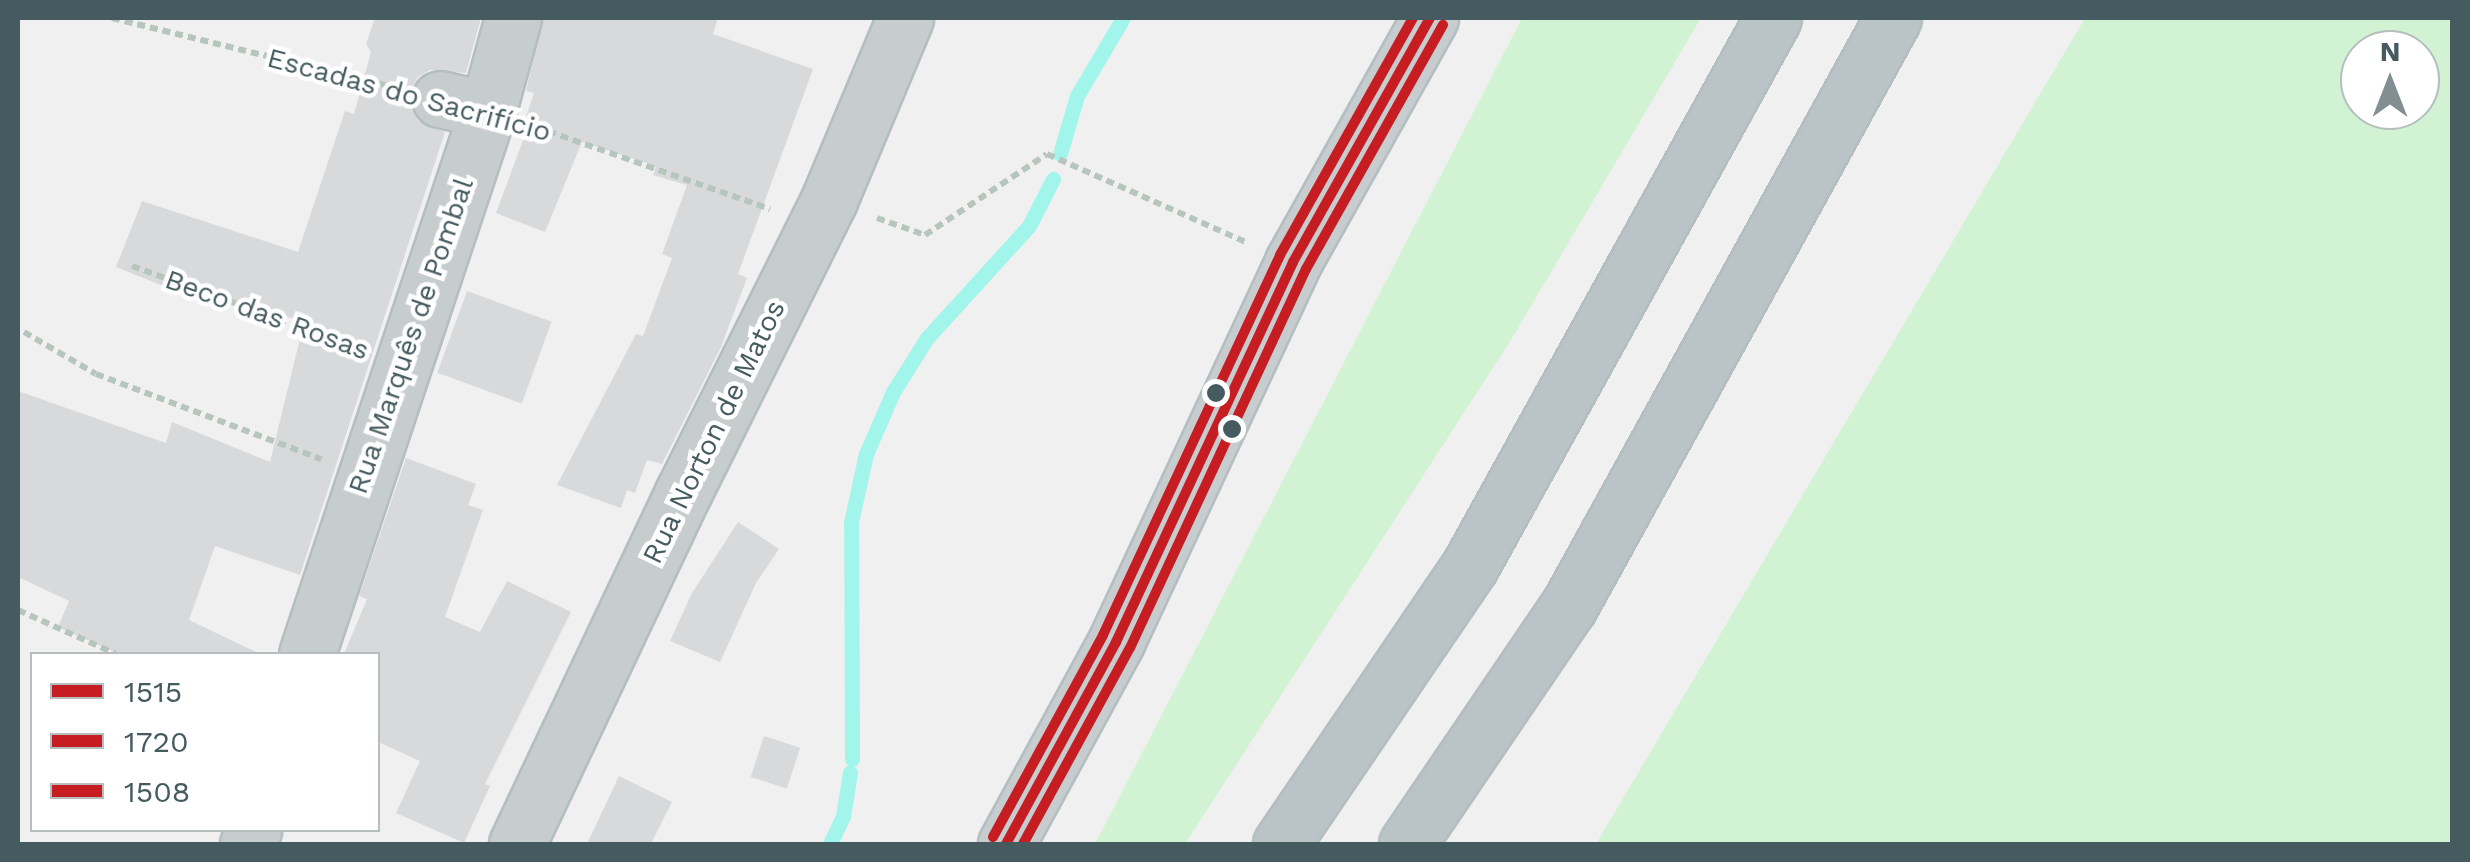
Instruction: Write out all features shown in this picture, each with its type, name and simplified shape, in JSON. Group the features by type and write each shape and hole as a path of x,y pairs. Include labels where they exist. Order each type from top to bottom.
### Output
{"highway":[{"path":"1281,844 1470,566 1773,18"},
{"path":"1407,844 1569,606 1893,18"}],"street":[{"name":"Rua Marquês de Pombal","path":"307,652 352,471 390,358 464,105 513,18"},
{"name":"Rua Norton de Matos","path":"517,844 822,213 906,18"},
{"path":"1006,844 1116,642 1293,262 1430,18"}],"path":[{"name":"Escadas do Sacrifício","path":"112,18 464,105 822,213 925,235 1047,154 1293,262"},
{"name":"Beco das Rosas","path":"132,266 390,358"},
{"path":"24,332 96,374 352,471"},
{"path":"18,610 112,652"}],"green space":[{"path":"1522,18 1701,18 1511,340 1185,844 1095,844"},
{"path":"2085,18 2452,18 2452,844 1596,844"}],"building":[{"path":"375,18 481,18 466,73 430,70 418,77 410,91 410,107 418,121 445,132 300,575 215,546 189,620 256,652 114,652 58,627 69,601 18,577 18,391 166,443 172,422 270,462 304,322 182,283 178,292 116,267 142,201 298,252 345,111 354,114 371,52 366,44"},
{"path":"543,18 718,18 713,34 813,69 738,274 747,278 721,347 662,464 647,460 635,493 627,490 621,508 557,485 636,334 643,336 672,258 662,254 687,185 653,175 656,166 582,142 545,232 496,213 528,127 523,126 534,93 526,91"},
{"path":"467,291 552,322 522,404 437,373"},
{"path":"406,458 476,484 468,505 483,510 445,617 480,632 507,581 571,612 485,784 490,786 464,843 396,813 420,761 380,743 380,652 345,652 367,599 359,596"},
{"path":"738,522 779,549 756,583 720,662 670,641 692,593"},
{"path":"764,736 800,748 787,789 751,777"},
{"path":"619,776 672,802 651,844 587,844"}],"waterway":[{"path":"1060,154 1077,96 1123,18"},
{"path":"852,759 851,522 866,454 893,392 927,338 1029,226 1053,179"},
{"path":"830,844 843,816 850,773"}],"transit line":[{"name":"1508","path":"993,837 1103,635 1280,255 1413,18"},
{"name":"1515","path":"1006,844 1116,642 1293,262 1430,18"},
{"name":"1720","path":"1023,844 1130,648 1306,269 1443,25"}]}
